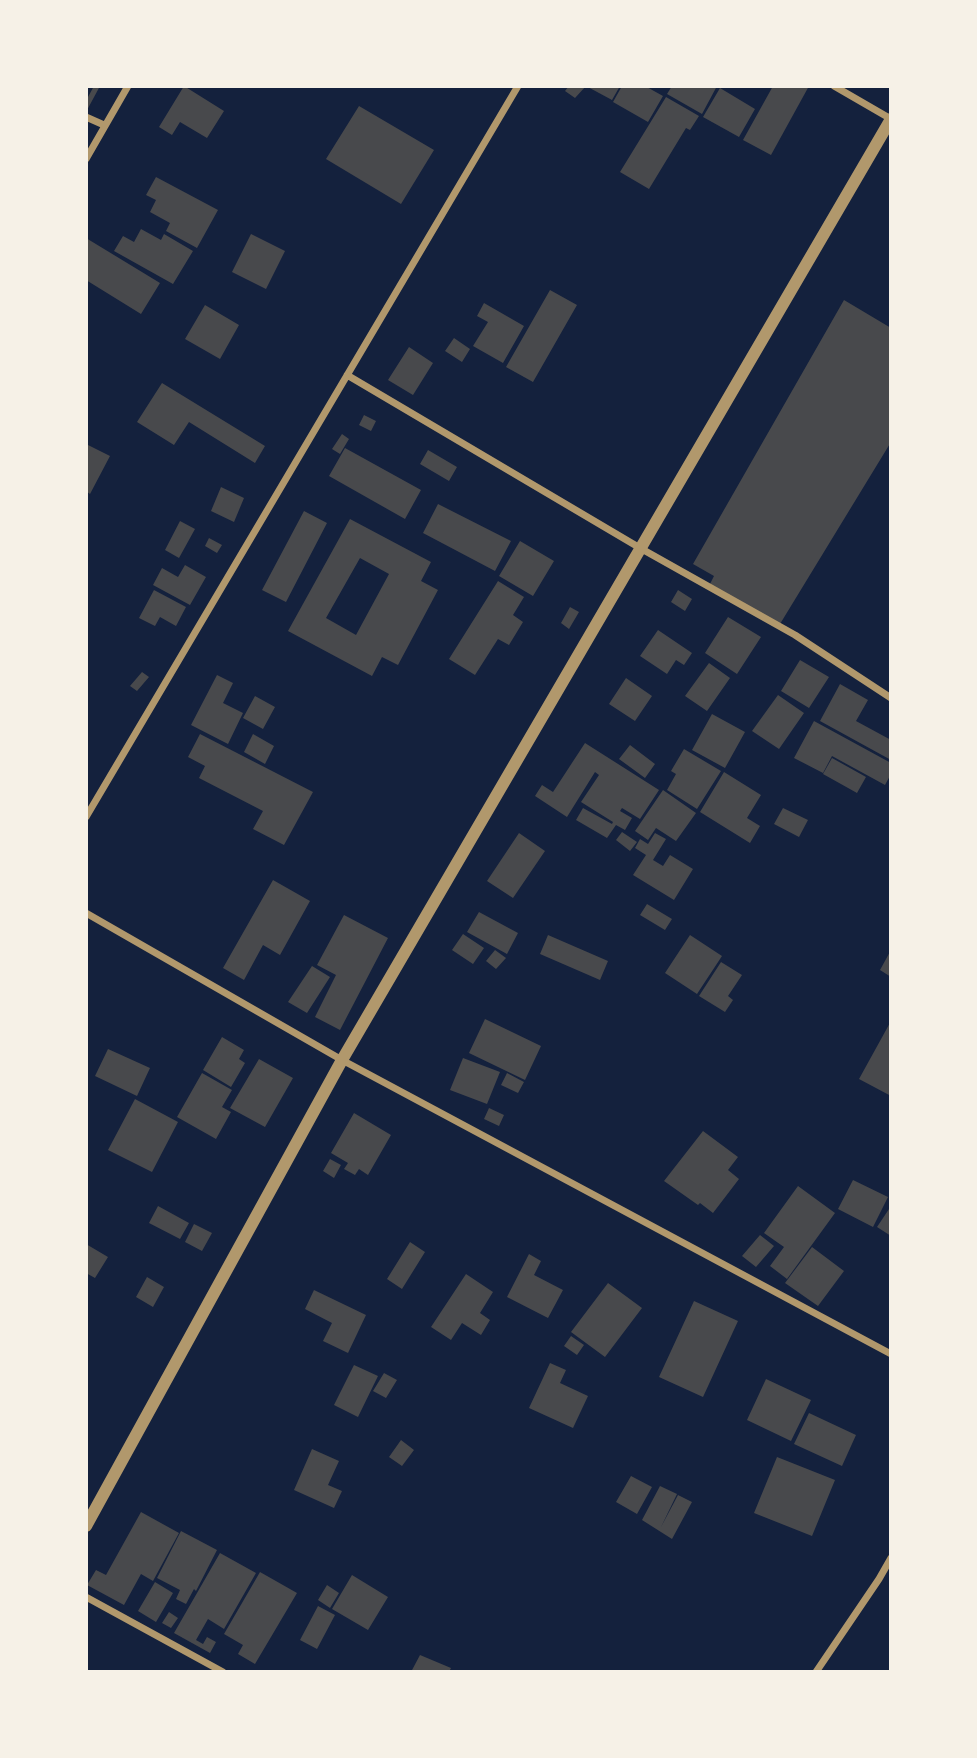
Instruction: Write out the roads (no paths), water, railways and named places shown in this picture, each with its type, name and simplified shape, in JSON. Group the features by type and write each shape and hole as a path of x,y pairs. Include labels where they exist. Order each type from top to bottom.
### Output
{"street":[{"path":"86,159 128,86"},
{"path":"86,817 518,86"},
{"path":"86,1526 342,1060 891,119 834,86"},
{"path":"86,117 104,125"},
{"path":"347,375 640,548 795,635 891,698"},
{"path":"86,913 342,1060 891,1354"},
{"path":"817,1672 891,1558"},
{"path":"86,1597 223,1672"}]}
